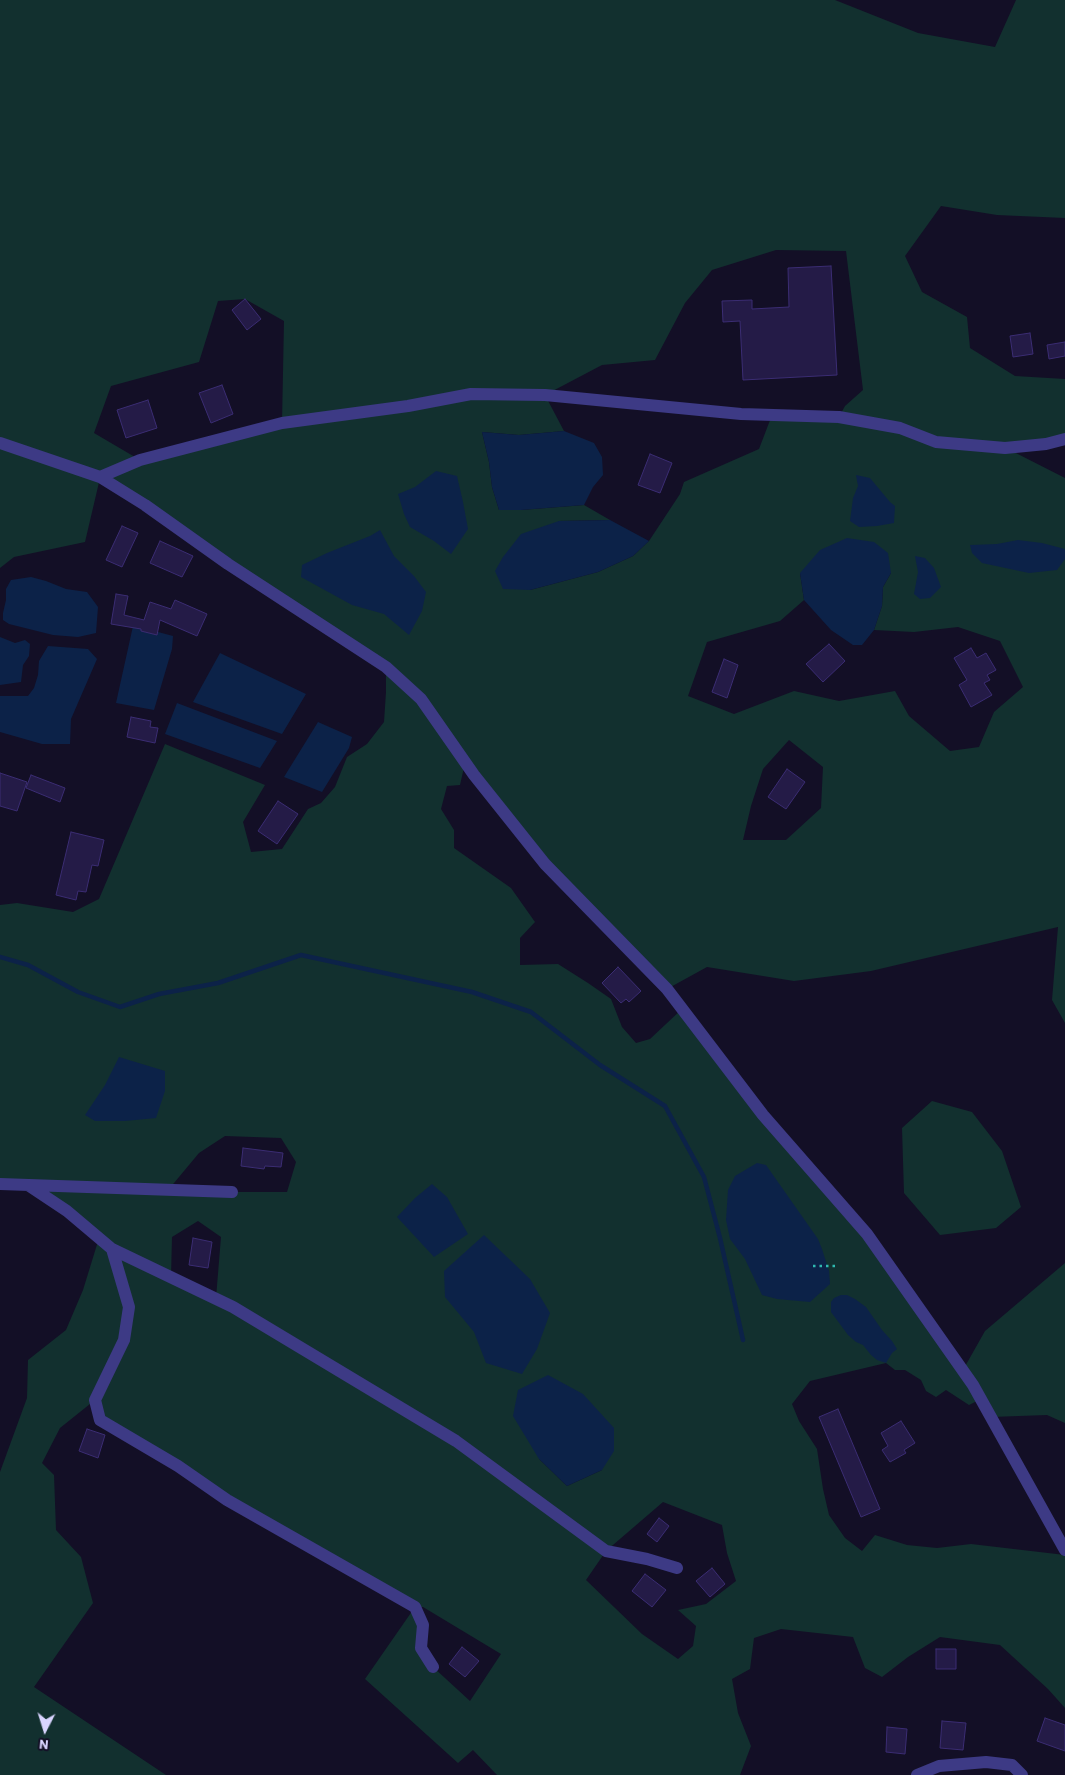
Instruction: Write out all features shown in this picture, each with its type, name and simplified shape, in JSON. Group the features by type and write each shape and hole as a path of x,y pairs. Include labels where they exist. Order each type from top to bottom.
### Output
{"street":[{"path":"100,477 140,460 282,422 408,406 471,394 545,395 741,414 839,417 900,428 936,442 1005,448 1046,444 1065,439"},
{"path":"0,443 100,477 146,504 228,564 386,667 421,699 474,775 545,864 667,989 763,1115 867,1234 973,1385 1065,1550"},
{"path":"0,1184 232,1192"},
{"path":"28,1184 67,1211 112,1249 233,1307 456,1441 606,1551 647,1559 677,1568"},
{"path":"112,1249 129,1307 124,1340 95,1400 100,1420 178,1466 227,1500 415,1607 423,1625 421,1648 433,1667"},
{"path":"916,1775 939,1766 986,1762 1012,1765 1022,1775"}],"path":[{"path":"813,1266 834,1266"}],"green space":[{"path":"0,0 835,0 918,33 995,47 1016,0 1065,0 1065,218 997,215 941,206 905,256 922,292 967,317 970,348 1015,376 1065,379 1065,439 1006,448 1065,478 1065,1023 1052,1000 1058,927 871,971 794,981 707,967 667,989 545,864 465,763 460,785 447,786 441,809 454,830 454,848 511,888 535,922 520,938 520,965 558,964 588,983 611,999 622,1027 636,1043 650,1039 682,1009 867,1234 963,1370 985,1331 1065,1263 1065,1423 1047,1415 991,1417 981,1399 969,1405 946,1390 936,1397 926,1391 921,1380 905,1370 895,1370 886,1363 810,1381 792,1404 799,1421 817,1449 829,1515 845,1538 862,1551 875,1535 907,1545 937,1548 971,1544 1065,1555 1065,1708 1048,1689 1000,1645 940,1637 908,1657 882,1677 865,1668 853,1637 781,1629 754,1638 750,1669 732,1679 738,1713 751,1746 740,1775 497,1775 473,1750 458,1763 365,1679 415,1607 100,1420 95,1400 60,1428 42,1463 54,1475 56,1530 81,1557 93,1603 34,1687 166,1775 0,1775 0,1472 27,1398 28,1360 66,1330 83,1290 99,1238 28,1185 0,1184 0,905 17,903 73,912 99,899 165,744 265,785 243,822 251,852 282,849 308,809 321,803 335,787 347,757 367,744 384,722 386,667 100,478 85,542 14,557 0,568","holes":["776,250 846,251 863,390 845,406 839,417 772,415 759,449 684,482 680,494 649,541 633,556 598,572 530,590 559,521 610,520 584,505 499,510 492,487 489,462 482,432 519,435 564,431 545,395 602,365 655,360 685,303 712,270","245,299 284,321 282,423 140,460 94,433 111,386 199,362 218,301","800,573 891,573 883,587 882,606 874,630 914,632 958,627 1000,641 1023,687 994,712 979,747 950,751 909,716 895,691 839,701 794,691 734,714 688,696 707,642 780,621 804,600","789,740 823,767 821,808 786,840 743,840 751,806 763,769","225,1136 281,1138 296,1162 287,1192 169,1189 199,1153","198,1221 221,1237 216,1298 171,1277 172,1237","539,1459 602,1470 567,1486","663,1502 722,1525 727,1553 736,1581 706,1604 678,1610 696,1626 693,1646 678,1659 642,1634 586,1580 606,1551","416,1607 423,1607 501,1654 470,1701 433,1667 421,1648"]},
{"path":"932,1101 972,1112 1002,1151 1021,1207 996,1228 940,1235 904,1193 902,1128"}],"water":[{"path":"564,431 594,443 602,457 603,475 593,487 584,505 499,510 492,487 489,462 482,432 519,435"},
{"path":"436,471 457,476 468,529 451,554 434,541 410,527 398,494 415,487"},
{"path":"856,475 870,478 895,506 894,523 859,527 850,521 853,498 858,486"},
{"path":"610,520 649,541 633,556 598,572 530,590 503,589 495,571 503,557 521,534 559,521"},
{"path":"380,530 394,556 414,576 426,592 422,611 409,635 384,614 352,605 301,577 302,565"},
{"path":"847,538 874,542 888,553 891,573 883,587 882,606 874,630 862,645 853,645 831,630 804,600 800,573 820,550"},
{"path":"1018,540 1042,543 1065,549 1065,559 1057,570 1029,573 982,563 972,553 970,545 997,544"},
{"path":"915,556 925,558 934,568 941,587 930,598 920,599 914,594 918,572"},
{"path":"31,577 66,589 87,592 98,607 96,633 78,637 53,635 9,624 3,620 6,589 11,580"},
{"path":"133,626 141,627 141,631 157,635 158,632 173,636 172,649 154,710 116,703"},
{"path":"0,637 15,643 25,640 30,644 29,656 23,665 21,682 0,685"},
{"path":"48,646 88,649 97,659 71,719 70,744 42,744 0,732 0,696 28,696 34,688 38,675 39,661"},
{"path":"220,653 306,694 282,734 193,702"},
{"path":"177,703 277,741 260,768 165,734"},
{"path":"318,722 352,737 349,748 322,792 284,777"},
{"path":"119,1057 165,1071 165,1091 156,1118 95,1121 85,1115 105,1085"},
{"path":"757,1163 766,1165 818,1239 822,1249 829,1271 830,1284 810,1302 777,1299 762,1295 745,1259 730,1239 726,1220 728,1190 735,1176"},
{"path":"432,1184 447,1197 468,1234 434,1257 397,1217"},
{"path":"484,1235 530,1279 550,1313 537,1349 522,1374 486,1363 474,1332 445,1297 444,1271"},
{"path":"847,1295 866,1307 892,1341 897,1349 886,1363 877,1360 863,1345 848,1335 831,1312 831,1302 834,1298"},
{"path":"548,1375 583,1394 614,1428 614,1451 602,1470 567,1486 539,1459 513,1416 518,1390"}],"building":[{"path":"831,266 837,375 743,380 740,321 723,322 722,301 752,300 752,309 789,307 788,268"},
{"path":"245,299 261,319 247,330 232,310"},
{"path":"1030,333 1033,354 1013,357 1010,336"},
{"path":"1065,342 1065,356 1049,359 1047,345"},
{"path":"222,385 233,414 211,423 199,393"},
{"path":"148,400 157,428 126,438 117,410"},
{"path":"650,454 672,463 660,493 638,485"},
{"path":"122,526 138,533 122,567 106,560"},
{"path":"160,541 193,556 182,577 150,563"},
{"path":"116,594 128,596 124,615 144,620 150,602 171,609 175,600 207,614 197,636 160,620 157,635 141,631 141,629 111,624"},
{"path":"829,644 845,661 823,682 806,664"},
{"path":"971,648 977,658 986,653 996,670 987,675 990,680 984,683 992,695 971,707 959,685 967,680 954,658"},
{"path":"724,659 738,665 727,698 712,692"},
{"path":"131,717 151,721 150,727 158,728 155,743 127,737"},
{"path":"787,769 805,782 786,809 768,797"},
{"path":"0,773 27,782 17,811 0,806"},
{"path":"31,775 65,788 60,802 26,788"},
{"path":"278,801 298,814 277,844 258,831"},
{"path":"71,832 104,840 98,866 92,865 86,892 78,891 76,900 56,895"},
{"path":"618,967 641,991 629,1002 626,999 621,1003 602,983"},
{"path":"243,1148 283,1153 281,1167 265,1166 264,1169 241,1166"},
{"path":"193,1238 212,1242 208,1268 189,1265"},
{"path":"838,1409 880,1509 861,1517 819,1417"},
{"path":"901,1421 915,1443 904,1450 906,1453 890,1462 882,1450 888,1446 881,1433"},
{"path":"87,1429 105,1435 98,1458 79,1451"},
{"path":"659,1518 669,1526 657,1542 647,1534"},
{"path":"712,1568 725,1584 710,1597 696,1581"},
{"path":"645,1574 666,1590 652,1607 632,1591"},
{"path":"462,1647 479,1661 465,1677 449,1664"},
{"path":"936,1649 956,1649 956,1669 936,1669"},
{"path":"1045,1718 1065,1725 1065,1751 1037,1741"},
{"path":"942,1721 966,1723 963,1750 940,1748"},
{"path":"887,1727 907,1729 905,1754 886,1752"}],"waterway":[{"path":"0,957 28,965 78,992 120,1007 159,994 218,983 301,955 472,992 531,1012 600,1065 665,1106 704,1177 743,1340"}]}
